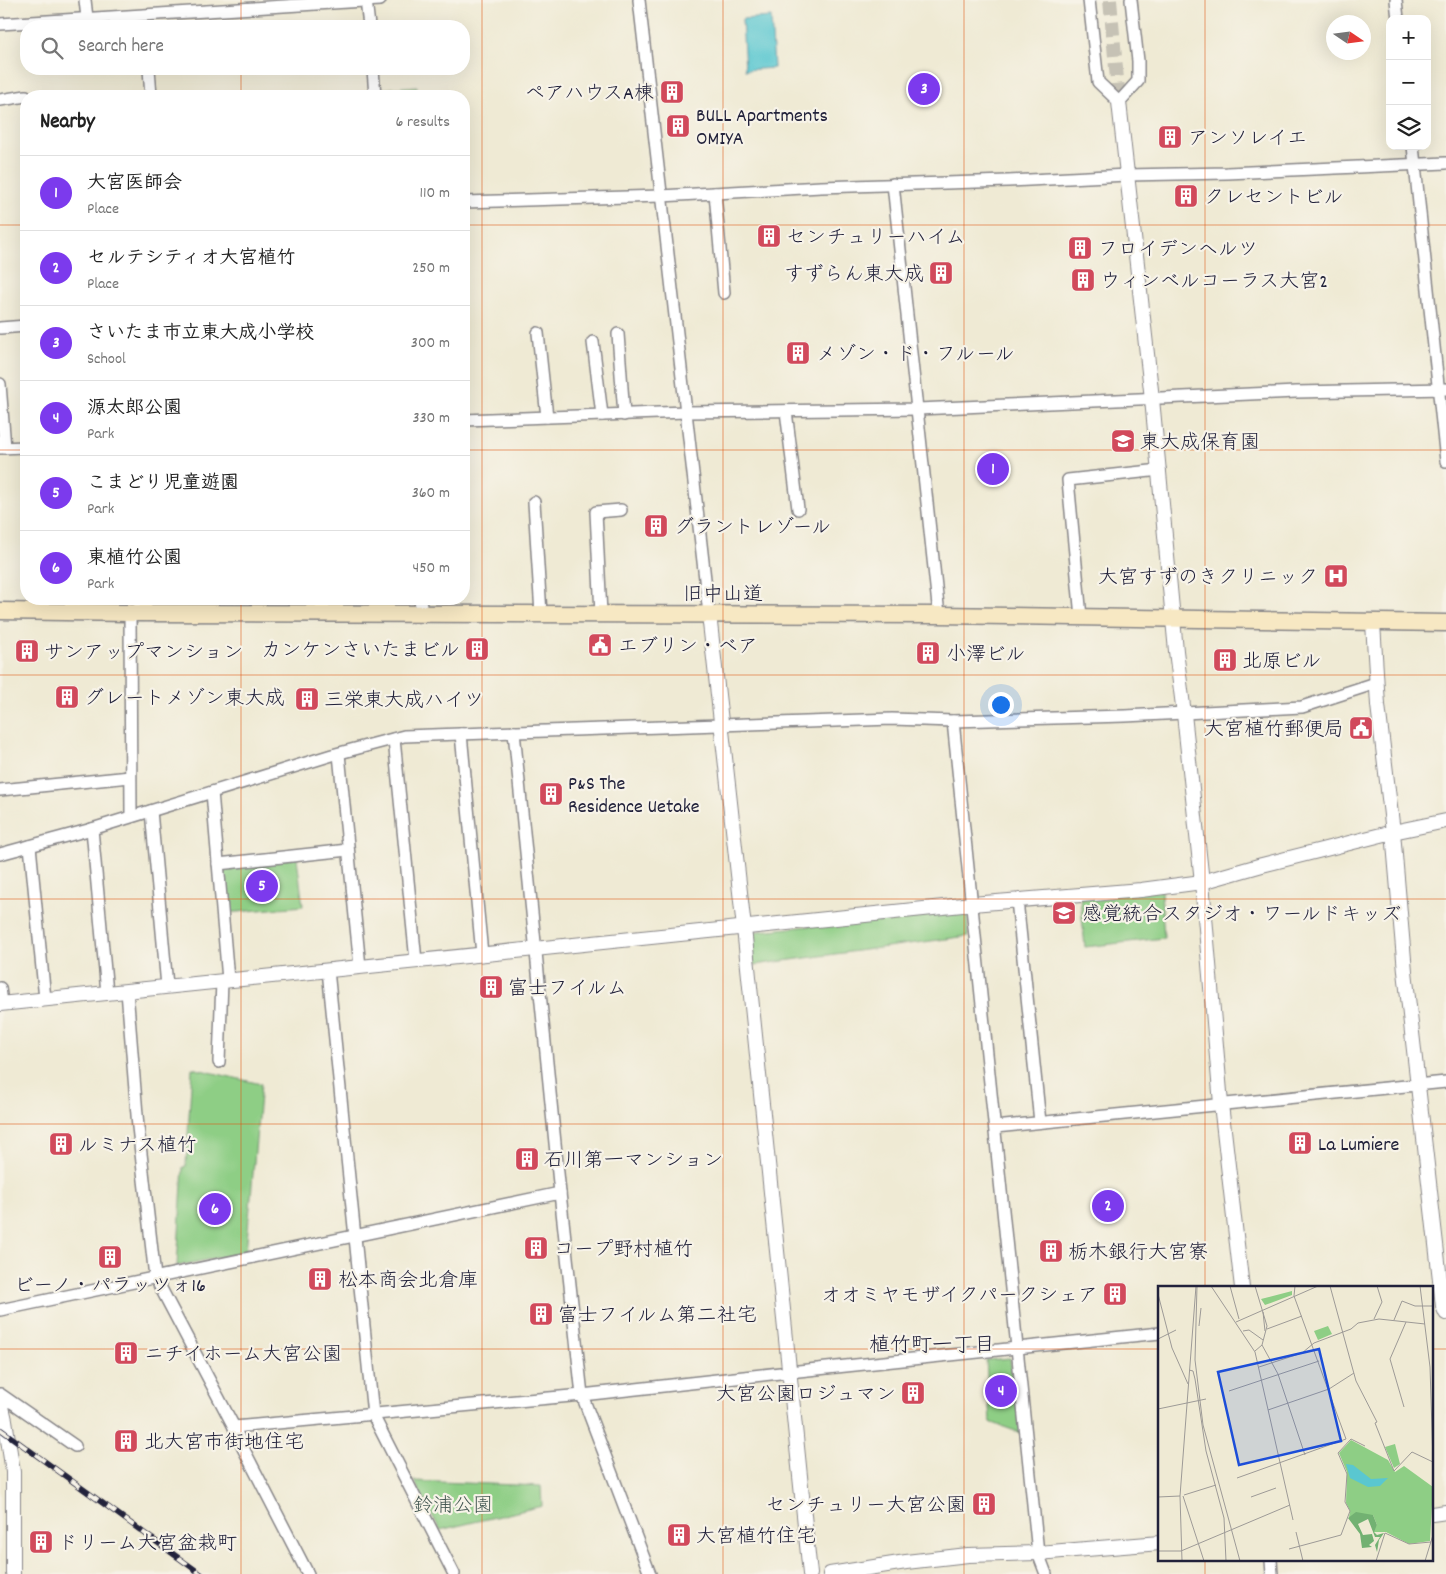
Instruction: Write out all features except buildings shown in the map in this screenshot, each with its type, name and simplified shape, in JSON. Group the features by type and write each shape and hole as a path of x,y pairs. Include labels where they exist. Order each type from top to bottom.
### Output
{"main road":[{"name":"旧中山道","path":"0,611 421,606 541,614 939,615 1446,623"}],"street":[{"path":"85,0 87,18"},
{"path":"366,0 368,20"},
{"path":"58,20 87,18 147,20 380,0"},
{"path":"639,0 722,724 810,1574"},
{"path":"1089,0 1098,82 1119,102 1160,470 1176,651 1202,882 1221,1104 1242,1286"},
{"path":"1119,102 1138,81 1138,61 1131,0"},
{"path":"1396,0 1398,15"},
{"path":"0,24 20,23"},
{"path":"150,75 151,90"},
{"path":"373,75 374,90"},
{"path":"0,100 20,97"},
{"path":"1412,150 1442,389 1446,461"},
{"path":"470,202 661,196 893,184 1227,173 1446,163"},
{"path":"893,184 939,615"},
{"path":"715,193 724,293"},
{"path":"0,328 20,326"},
{"path":"538,334 547,417"},
{"path":"618,334 624,415"},
{"path":"593,342 602,416"},
{"path":"0,384 2,448 20,447"},
{"path":"470,420 686,412 918,409 1296,392 1442,389"},
{"path":"786,411 798,509"},
{"path":"1081,617 1068,480 1160,470"},
{"path":"534,502 541,614"},
{"path":"601,614 596,512 621,510"},
{"path":"131,816 130,777 137,608"},
{"path":"1373,623 1376,683 1393,832 1405,971 1442,1308"},
{"path":"0,854 92,829 404,736 892,719 953,721 1184,714 1302,707 1376,683"},
{"path":"953,721 1038,1553 1046,1574"},
{"path":"514,732 582,1395 650,1574"},
{"path":"461,734 482,954"},
{"path":"394,739 416,961"},
{"path":"339,754 360,967"},
{"path":"0,790 130,777"},
{"path":"212,792 225,980 219,1062"},
{"path":"151,811 167,986"},
{"path":"0,988 1,1004 972,904 1141,890 1202,882 1393,832 1446,821"},
{"path":"92,829 107,993"},
{"path":"30,846 45,999"},
{"path":"218,864 348,850"},
{"path":"1017,900 1040,1122"},
{"path":"328,970 373,1415 454,1574"},
{"path":"127,990 138,1127 155,1277 308,1574"},
{"path":"995,1127 1446,1082"},
{"path":"0,1310 560,1193"},
{"path":"234,1428 582,1395 1158,1333"},
{"path":"0,1394 75,1446"},
{"path":"0,1398 12,1472 13,1574"},
{"path":"830,1574 906,1562 968,1555 1038,1553 1158,1543"}],"green space":[{"path":"417,86 417,90 382,89"},
{"path":"297,858 303,906 226,913 223,866"},
{"path":"1161,890 1164,938 1085,947 1080,897"},
{"path":"967,910 968,936 754,965 750,932"},
{"path":"192,1068 261,1084 246,1252 177,1266 183,1167 186,1166"},
{"path":"1010,1358 1021,1433 990,1422 986,1360"},
{"name":"鈴浦公園","path":"414,1481 541,1486 542,1506 440,1530"}],"water":[{"path":"771,17 774,68 745,70 742,19"}],"tunnel":[{"path":"1110,0 1119,102"}],"railway":[{"path":"0,1429 201,1574"}],"place":[{"name":"さいたま市立東大成小学校","path":"924,89"},
{"name":"ペアハウスA棟","path":"672,92"},
{"name":"BULL Apartments OMIYA","path":"678,126"},
{"name":"アンソレイエ","path":"1170,137"},
{"name":"クレセントビル","path":"1186,196"},
{"name":"センチュリーハイム","path":"769,236"},
{"name":"フロイデンヘルツ","path":"1080,248"},
{"name":"すずらん東大成","path":"941,273"},
{"name":"ウィンベルコーラス大宮2","path":"1083,280"},
{"name":"メゾン・ド・フルール","path":"798,353"},
{"name":"東大成保育園","path":"1123,441"},
{"name":"大宮医師会","path":"993,469"},
{"name":"グラントレゾール","path":"656,526"},
{"name":"大宮すずのきクリニック","path":"1336,576"},
{"name":"エブリン・ベア","path":"600,645"},
{"name":"カンケンさいたまビル","path":"477,649"},
{"name":"サンアップマンション","path":"27,651"},
{"name":"小澤ビル","path":"928,653"},
{"name":"北原ビル","path":"1225,660"},
{"name":"グレートメゾン東大成","path":"67,697"},
{"name":"三栄東大成ハイツ","path":"307,699"},
{"name":"大宮植竹郵便局","path":"1361,728"},
{"name":"P&S The Residence Uetake","path":"551,794"},
{"name":"こまどり児童遊園","path":"262,886"},
{"name":"感覚統合スタジオ・ワールドキッズ","path":"1064,913"},
{"name":"富士フイルム","path":"491,987"},
{"name":"La Lumiere","path":"1300,1143"},
{"name":"ルミナス植竹","path":"61,1144"},
{"name":"石川第一マンション","path":"527,1159"},
{"name":"セルテシティオ大宮植竹","path":"1108,1206"},
{"name":"東植竹公園","path":"215,1209"},
{"name":"コープ野村植竹","path":"536,1248"},
{"name":"栃木銀行大宮寮","path":"1051,1251"},
{"name":"ビーノ・パラッツォ16","path":"110,1257"},
{"name":"松本商会北倉庫","path":"320,1279"},
{"name":"オオミヤモザイクパークシェア","path":"1115,1294"},
{"name":"富士フイルム第二社宅","path":"541,1314"},
{"name":"ニチイホーム大宮公園","path":"126,1353"},
{"name":"源太郎公園","path":"1001,1391"},
{"name":"大宮公園ロジュマン","path":"913,1393"},
{"name":"北大宮市街地住宅","path":"126,1441"},
{"name":"センチュリー大宮公園","path":"984,1504"},
{"name":"大宮植竹住宅","path":"679,1535"},
{"name":"ドリーム大宮盆栽町","path":"41,1542"}],"district":[{"name":"植竹町一丁目","path":"932,1344"}]}
